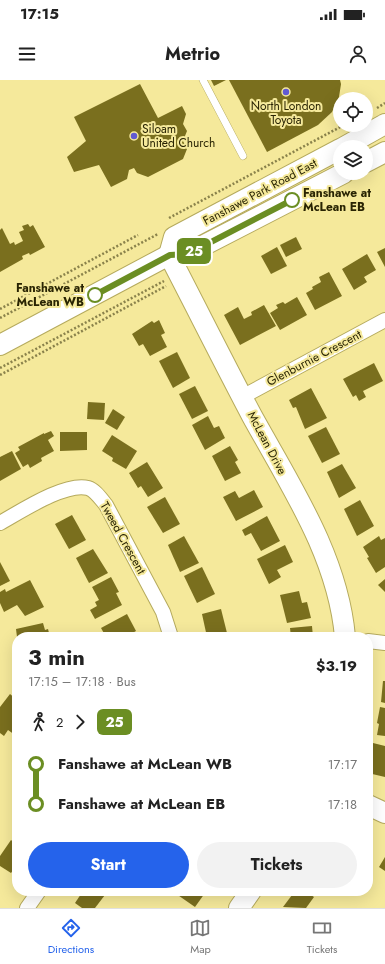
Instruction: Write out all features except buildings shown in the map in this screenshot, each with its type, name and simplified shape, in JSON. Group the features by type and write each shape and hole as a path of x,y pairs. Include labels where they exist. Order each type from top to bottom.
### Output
{"main road":[{"path":"356,140 385,124"},
{"path":"373,158 385,152"},
{"name":"Fanshawe Park Road East","path":"170,255 174,237 333,153"},
{"name":"Fanshawe Park Road East","path":"0,345 170,255 188,254 333,179"},
{"name":"McLean Drive","path":"170,255 242,398 305,514 329,565 343,617 344,632"},
{"path":"373,807 385,813"},
{"path":"239,908 247,896"}],"street":[{"name":"Glenburnie Crescent","path":"242,398 385,320"},
{"name":"Tweed Crescent","path":"0,523 59,493 74,488 88,488 99,496 106,504 163,612 169,632"},
{"path":"373,642 385,643"},
{"path":"27,908 36,896"}],"lane":[{"path":"203,80 243,156"}],"path":[{"path":"169,218 333,131"},
{"path":"0,309 138,235"},
{"path":"0,375 166,286"}],"bus line":[{"name":"25","path":"95,295 170,255 188,254 292,200"}],"place":[{"name":"North London Toyota","path":"286,92"},
{"name":"Siloam United Church","path":"134,136"},
{"name":"Fanshawe at McLean EB","path":"292,200"},
{"name":"Fanshawe at McLean WB","path":"95,295"}]}
